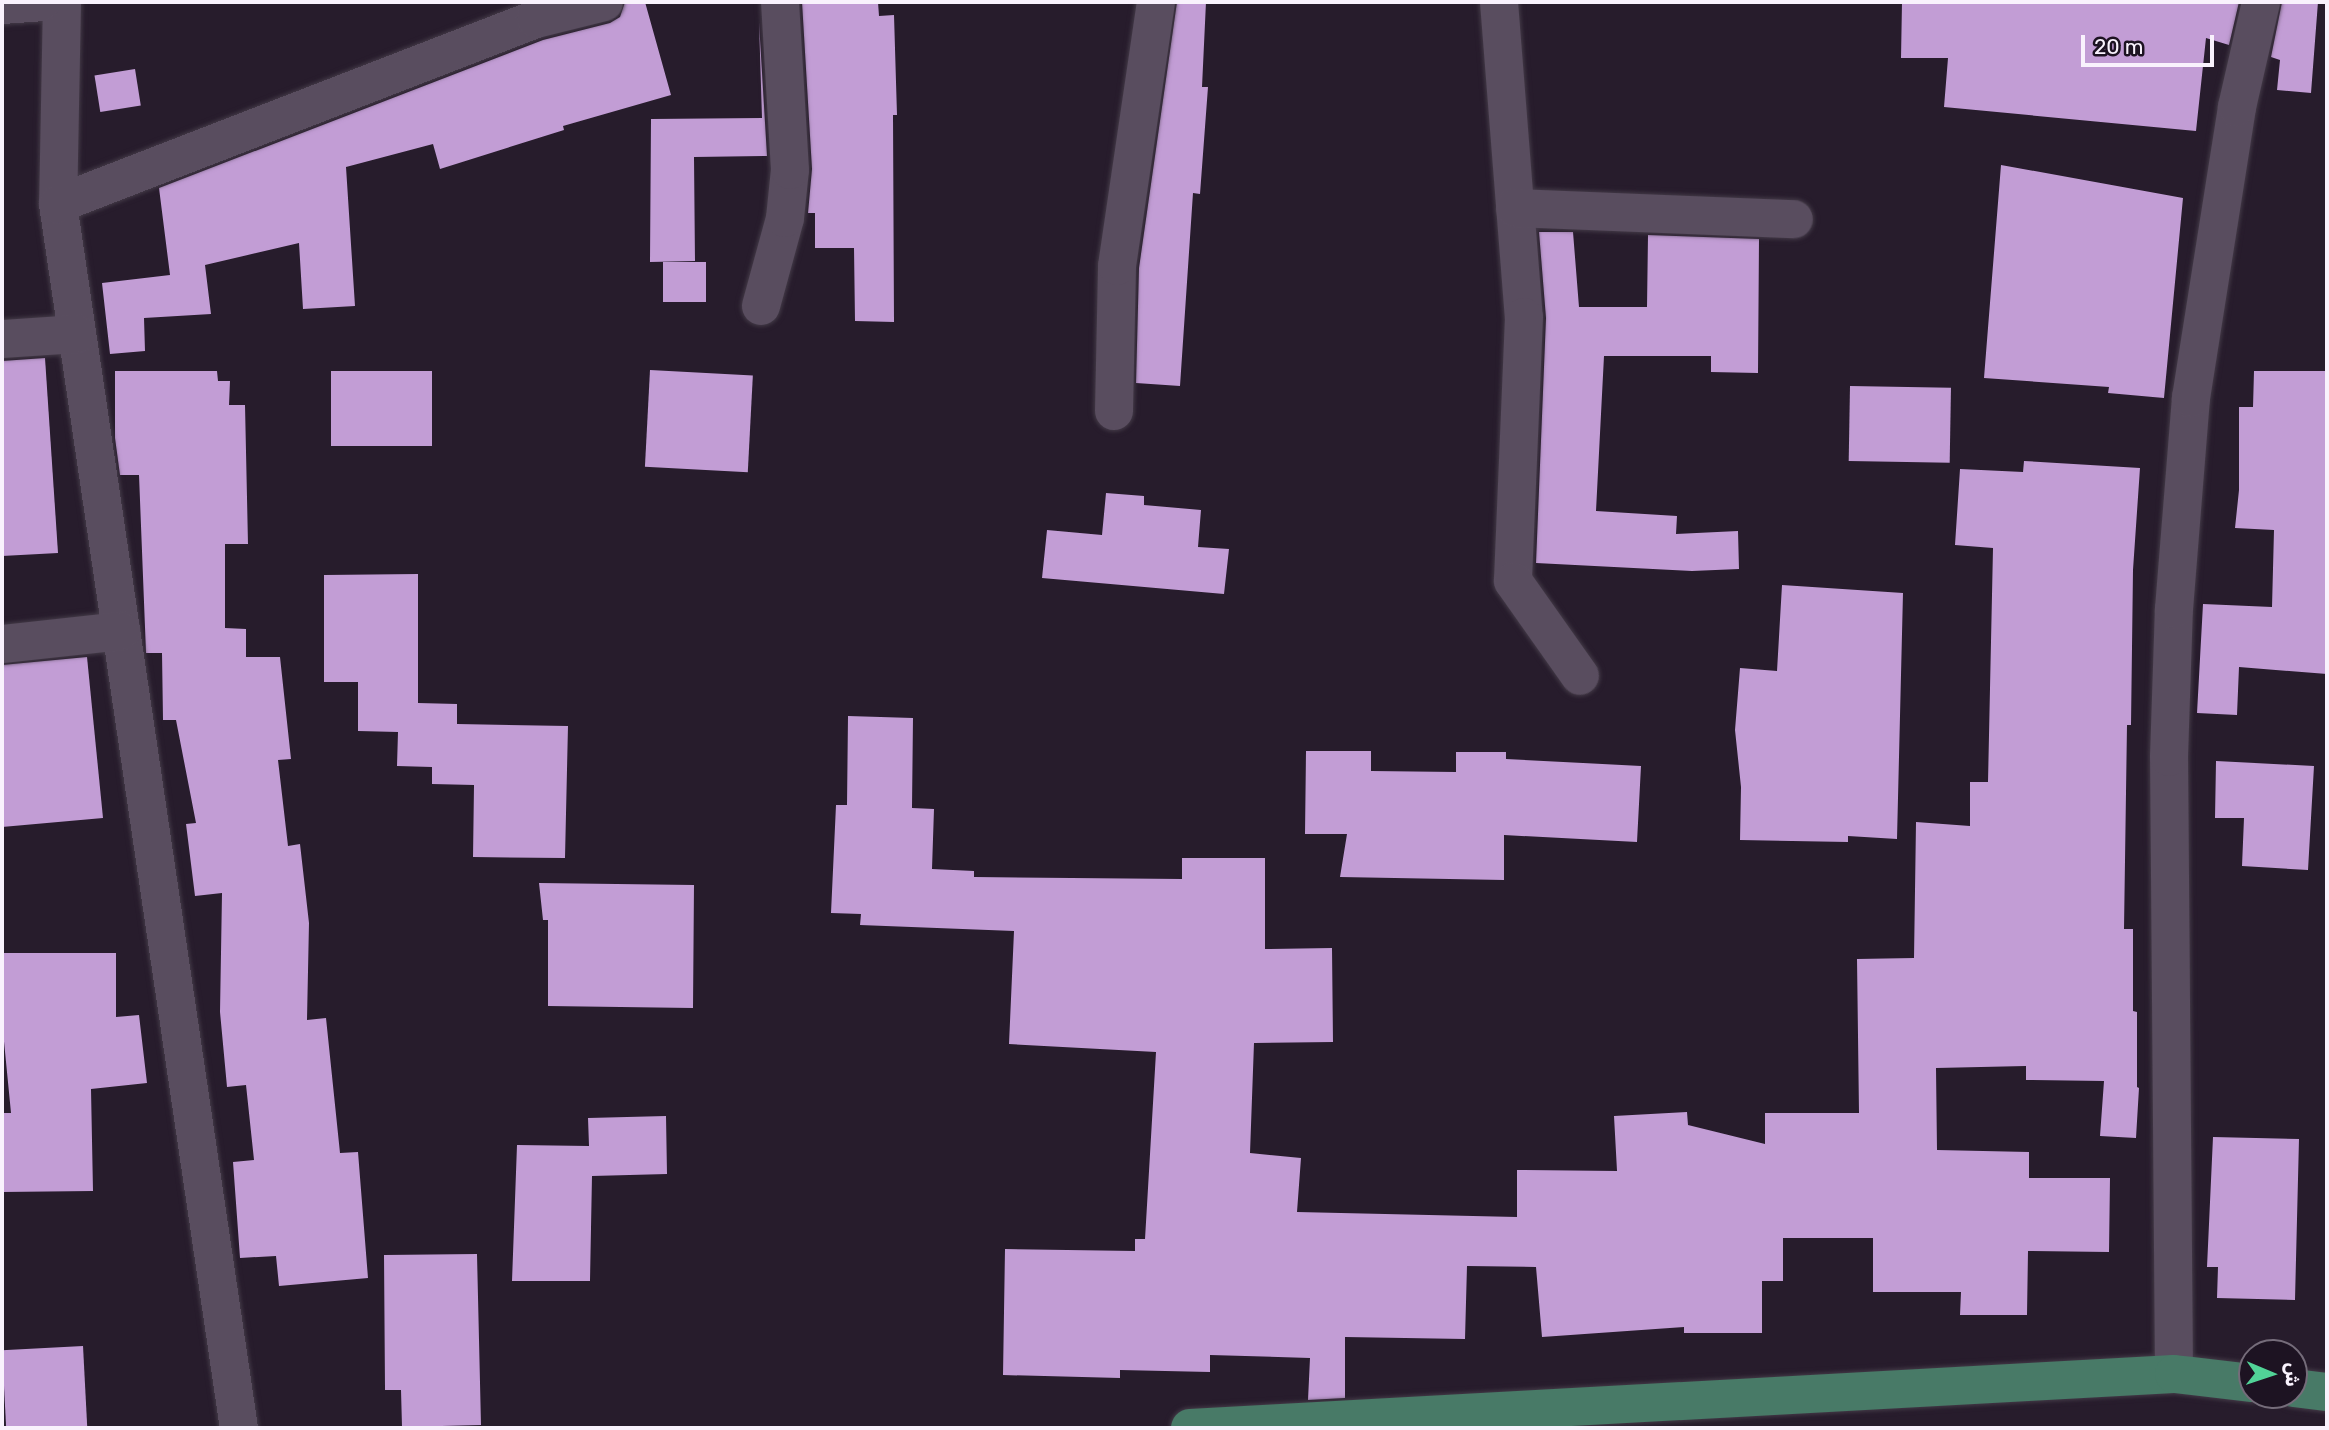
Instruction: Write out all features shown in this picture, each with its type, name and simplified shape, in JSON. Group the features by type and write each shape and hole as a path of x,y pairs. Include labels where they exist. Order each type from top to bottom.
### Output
{"main road":[{"path":"1190,1428 2174,1374 2238,1381"},
{"path":"2308,1390 2327,1392"}],"street":[{"path":"2,5 41,2"},
{"path":"62,2 58,204 239,1428"},
{"path":"58,204 536,19 604,2"},
{"path":"761,306 785,218 790,170 780,2"},
{"path":"1114,411 1117,266 1156,2"},
{"path":"1499,2 1524,317 1513,581 1580,676"},
{"path":"2174,1374 2169,757 2174,609 2191,398 2237,107 2261,2"},
{"path":"1515,208 1794,219"},
{"path":"2,339 77,334"},
{"path":"2,645 121,631"}],"building":[{"path":"625,2 645,2 671,95 563,126 564,130 440,169 433,144 346,167 355,306 303,309 299,243 205,265 211,314 144,318 145,351 110,354 102,283 170,275 159,188 543,40 610,23 620,17"},
{"path":"802,2 878,2 879,16 894,15 897,115 893,115 894,322 855,321 854,248 815,248 815,213 808,213 812,169"},
{"path":"1177,2 1206,2 1202,87 1208,87 1200,194 1193,193 1180,386 1136,383 1139,268"},
{"path":"1902,2 2239,2 2229,45 2206,38 2196,131 1944,107 1948,58 1901,58"},
{"path":"2282,2 2318,2 2311,93 2277,90 2280,60 2271,57"},
{"path":"759,22 767,156 694,157 695,261 650,262 651,119 762,118"},
{"path":"135,69 141,106 100,112 95,75"},
{"path":"2001,165 2183,198 2164,398 2108,393 2109,387 1984,378"},
{"path":"1539,232 1573,232 1579,307 1647,307 1648,235 1759,239 1758,373 1711,372 1711,356 1604,356 1596,511 1677,516 1676,534 1738,531 1739,569 1692,571 1536,563 1546,318"},
{"path":"663,262 706,262 706,302 663,302"},
{"path":"45,358 58,553 2,556 2,361"},
{"path":"650,370 753,375 748,472 645,467"},
{"path":"115,371 217,371 218,381 230,381 229,405 245,405 248,544 225,544 225,628 246,629 246,657 280,657 291,759 278,760 288,846 300,844 309,923 307,1020 326,1018 340,1153 358,1152 368,1278 279,1286 276,1256 240,1258 233,1162 254,1160 246,1085 227,1087 220,1012 222,893 195,896 186,824 196,823 176,720 163,720 162,653 146,653 139,475 120,475 115,438"},
{"path":"331,371 432,371 432,446 331,446"},
{"path":"2254,371 2327,371 2327,674 2239,667 2237,715 2197,713 2203,604 2272,607 2274,530 2235,528 2239,490 2239,407 2253,407"},
{"path":"1850,386 1951,388 1950,463 1849,461"},
{"path":"2024,461 2140,468 2133,570 2131,725 2127,725 2124,929 2133,929 2133,1011 2137,1012 2139,1088 2136,1138 2100,1136 2104,1081 2026,1080 2026,1066 1936,1068 1937,1150 2029,1152 2029,1178 2110,1178 2109,1252 2028,1251 2027,1315 1960,1315 1961,1292 1873,1292 1873,1238 1783,1238 1783,1281 1762,1281 1762,1333 1684,1333 1684,1327 1542,1337 1536,1267 1467,1266 1465,1339 1345,1337 1345,1398 1308,1400 1310,1358 1210,1355 1210,1372 1120,1370 1120,1378 1003,1375 1005,1249 1135,1251 1135,1239 1145,1239 1156,1052 1009,1044 1014,931 860,925 861,914 831,913 836,805 847,805 848,716 913,718 912,808 934,809 932,869 974,871 974,877 1182,879 1182,858 1265,858 1265,949 1332,948 1333,1042 1254,1043 1250,1153 1301,1158 1297,1212 1517,1217 1517,1170 1617,1171 1614,1116 1687,1112 1688,1125 1765,1144 1765,1113 1859,1113 1857,959 1914,958 1916,822 1970,826 1970,782 1988,782 1993,548 1955,545 1960,469 2023,472"},
{"path":"1106,493 1144,496 1144,505 1201,510 1198,547 1229,549 1224,594 1042,578 1047,530 1102,535"},
{"path":"418,574 418,703 457,704 457,724 568,726 565,858 473,857 474,785 432,784 432,767 397,766 398,732 358,731 358,682 324,682 324,575"},
{"path":"1782,585 1903,593 1897,839 1848,836 1848,842 1740,840 1741,787 1735,730 1740,668 1777,671"},
{"path":"87,657 103,818 2,827 2,665"},
{"path":"1306,751 1371,751 1371,771 1456,772 1456,752 1506,752 1506,759 1641,766 1637,842 1504,835 1504,880 1340,877 1347,834 1305,834"},
{"path":"2216,761 2314,766 2308,870 2242,866 2244,818 2215,818"},
{"path":"539,883 694,885 693,1008 548,1006 548,920 543,920"},
{"path":"2,953 116,953 116,1017 139,1015 147,1083 91,1089 93,1191 2,1192 2,1113 11,1113 2,1021"},
{"path":"666,1116 667,1174 592,1176 590,1281 512,1281 517,1145 589,1146 588,1118"},
{"path":"2213,1137 2299,1139 2295,1300 2217,1298 2218,1267 2207,1267"},
{"path":"477,1254 481,1425 402,1427 401,1390 385,1390 384,1255"},
{"path":"83,1346 87,1428 6,1428 2,1350"}]}
